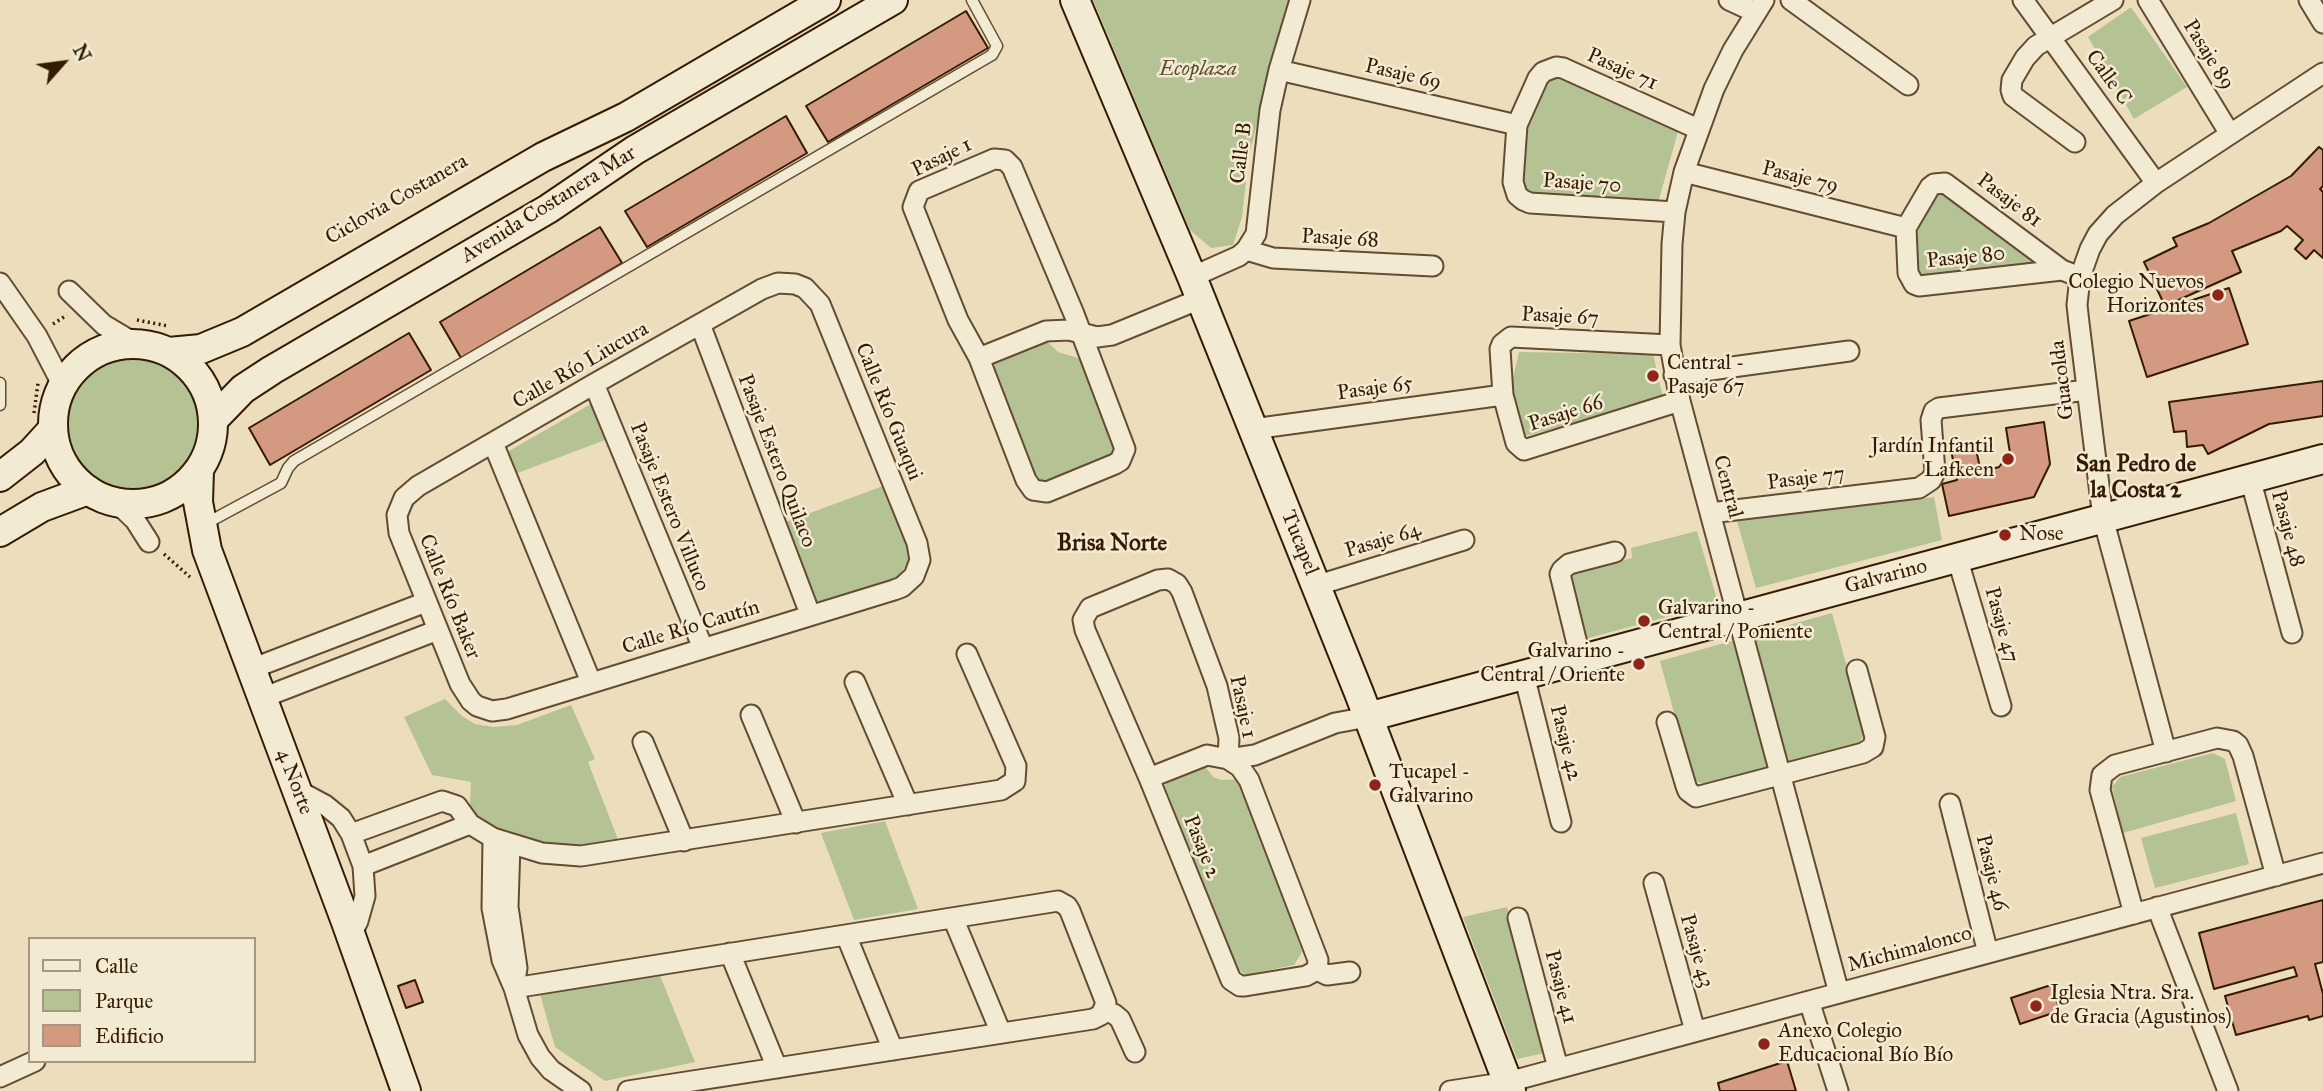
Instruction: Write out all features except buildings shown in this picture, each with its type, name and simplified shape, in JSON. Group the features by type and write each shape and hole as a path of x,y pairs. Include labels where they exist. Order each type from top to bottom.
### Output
{"main road":[{"name":"Avenida Costanera Mar","path":"171,339 201,349 242,332 543,157 626,117 826,0"},
{"name":"Avenida Costanera Mar","path":"213,420 243,389 256,380 548,209 643,145 893,0"},
{"name":"Tucapel","path":"1075,0 1253,429 1368,717 1510,1086"},
{"path":"0,477 32,452 42,426 55,407 50,381 72,371 93,355 110,347 136,344 153,346 171,339 183,361 200,380 208,395 213,420 211,446 199,470 187,484 163,499 145,504 117,503 88,490 64,464 55,441 42,426"},
{"name":"Galvarino","path":"1368,717 2323,459"},
{"name":"4 Norte","path":"199,470 198,502 207,550 351,935 406,1091"},
{"path":"0,532 42,507 88,490"}],"street":[{"name":"Calle B","path":"1246,250 1256,234 1264,150 1279,70 1300,0"},
{"path":"1728,0 1760,6"},
{"path":"1791,0 1908,85"},
{"name":"Calle C","path":"2023,0 2156,183"},
{"path":"2075,142 2018,100 2011,90 2011,80 2025,58 2050,36 2113,0"},
{"name":"Pasaje 89","path":"2148,0 2230,134"},
{"path":"2309,0 2323,23"},
{"name":"Central","path":"1760,6 1733,50 1698,129 1684,172 1675,212 1670,275 1670,345 1680,401 1839,993"},
{"name":"Pasaje 71","path":"1517,125 1538,78 1543,72 1563,68 1698,129"},
{"name":"Pasaje 69","path":"1279,70 1517,125"},
{"name":"Guacolda","path":"2166,752 2103,518 2071,273 2115,215 2156,183 2323,73"},
{"name":"Pasaje 70","path":"1517,125 1513,182 1514,189 1523,200 1530,203 1675,212"},
{"name":"Pasaje 1","path":"994,159 1004,160 1012,167 1080,333 1124,443 1124,455 1115,464 1047,492 1034,490 1026,480 979,358 958,320 914,212 913,202 919,191 925,188 994,159"},
{"name":"Pasaje 79","path":"1684,172 1906,228"},
{"name":"Pasaje 81","path":"1906,228 1930,187 1945,183 2071,273"},
{"name":"Pasaje 80","path":"1906,228 1908,272 1914,284 1919,286 2071,273"},
{"path":"979,358 1046,331 1069,330 1097,337 1112,335 1196,288 1246,250"},
{"name":"Pasaje 68","path":"1246,250 1273,258 1433,266"},
{"name":"Calle Río Liucura","path":"399,507 410,491 769,285 778,282 795,284"},
{"path":"0,283 37,336 50,381"},
{"name":"Calle Río Guaqui","path":"795,284 805,288 820,304 920,551 918,568"},
{"path":"75,298 104,325 136,344"},
{"name":"Pasaje Estero Quilaco","path":"700,324 810,614"},
{"name":"Pasaje 67","path":"1503,395 1500,349 1511,337 1670,345"},
{"path":"1674,375 1849,351"},
{"name":"Pasaje Estero Villuco","path":"594,384 703,648"},
{"name":"Pasaje 77","path":"1710,513 1919,488 1931,480 1935,472 1931,420 1934,411 1939,408 2087,390"},
{"name":"Pasaje 65","path":"1253,429 1503,395"},
{"name":"Pasaje 66","path":"1503,395 1516,443 1524,450 1680,401"},
{"path":"493,443 591,682"},
{"name":"Pasaje 48","path":"2250,478 2292,633"},
{"path":"117,503 135,520 149,542"},
{"name":"Calle Río Baker","path":"399,507 399,533 460,684 471,701"},
{"name":"Pasaje 64","path":"1315,586 1464,540"},
{"path":"1581,660 1560,574 1570,564 1615,552"},
{"name":"Pasaje 47","path":"1957,557 2001,706"},
{"name":"Calle Río Cautín","path":"471,701 485,710 500,711 902,587 918,568"},
{"name":"Pasaje 1","path":"1084,616 1094,605 1158,580 1168,579 1177,584 1217,686 1229,738 1228,759 1240,767 1249,779 1318,960 1317,970"},
{"path":"251,669 426,602"},
{"name":"Pasaje 2","path":"1084,616 1084,630 1149,778 1231,980 1245,986 1306,976 1317,970 1327,975 1350,972"},
{"path":"262,698 438,630"},
{"path":"351,834 442,801 457,806 470,824 501,841 542,853 581,856 1001,790 1014,781 1016,766 967,654"},
{"path":"1667,722 1686,786 1692,795 1700,797 1863,753 1873,747 1875,737 1857,670"},
{"name":"Pasaje 42","path":"1524,675 1561,822"},
{"path":"855,682 908,805"},
{"path":"751,715 796,823"},
{"path":"1149,778 1208,755 1228,759 1255,755 1335,723 1368,717"},
{"path":"2134,914 2100,782 2102,775 2110,767 2217,738 2225,738 2238,745 2243,756 2276,876"},
{"path":"643,742 684,841"},
{"path":"297,790 334,811 351,834 363,866 365,896 351,935"},
{"name":"Pasaje 46","path":"1950,804 1988,953"},
{"path":"363,866 470,824"},
{"path":"501,841 517,968 514,988 528,1035 551,1070 581,1091"},
{"name":"Michimalonco","path":"1510,1086 1558,1068 2323,863"},
{"name":"Pasaje 43","path":"1654,883 1695,1031"},
{"path":"514,988 1053,902 1063,903 1070,912 1106,1003 1104,1011 1093,1019 628,1091"},
{"path":"2157,908 2228,1091"},
{"path":"953,918 1001,1033"},
{"name":"Pasaje 41","path":"1518,918 1558,1068"},
{"path":"846,935 893,1050"},
{"path":"730,954 777,1068"},
{"path":"1809,1001 1838,1091"},
{"path":"1104,1011 1119,1019 1135,1052"},
{"path":"6,1091 0,1077 31,1063"},
{"path":"1450,1091 1510,1086"}],"lane":[{"path":"202,526 281,483 294,461 992,55 997,46 972,0"},
{"path":"0,383 0,405"}],"path":[{"path":"37,336 75,298"},
{"path":"128,316 171,339"},
{"path":"42,426 37,397 50,381"},
{"path":"149,542 205,590 221,587"}],"green space":[{"name":"Ecoplaza","path":"1093,0 1289,0 1249,155 1242,217 1233,245 1211,248 1190,230"},
{"path":"2131,7 2187,87 2134,119 2088,37"},
{"path":"1557,73 1679,128 1658,203 1528,193 1520,183 1520,143 1545,79"},
{"path":"1942,190 2034,258 2032,265 1922,277 1918,275 1910,238 1934,193"},
{"path":"1045,339 1058,352 1081,359 1117,445 1111,457 1045,482 1033,479 992,375 996,361"},
{"path":"1519,352 1653,354 1663,398 1526,436 1510,391"},
{"path":"133,357 159,362 181,377 196,399 201,425 196,451 181,473 159,488 133,493 107,488 85,473 70,451 65,425 70,399 85,377 107,362"},
{"path":"591,404 605,440 515,474 507,452"},
{"path":"883,486 909,553 909,562 898,576 878,586 816,604 783,523"},
{"path":"1934,497 1942,540 1756,588 1737,521"},
{"path":"1697,531 1718,603 1585,639 1568,575 1632,558 1631,548"},
{"path":"1832,613 1865,732 1857,747 1706,786 1692,779 1660,661"},
{"path":"445,699 462,716 475,724 493,727 517,725 571,705 595,759 588,762 619,842 567,848 529,841 490,828 477,819 470,804 471,782 432,775 404,717"},
{"path":"2213,753 2225,759 2236,801 2123,833 2112,787 2120,777"},
{"path":"1204,765 1213,777 1221,780 1241,779 1302,952 1294,965 1245,975 1237,968 1165,786 1170,777"},
{"path":"2236,813 2249,864 2155,888 2141,838"},
{"path":"885,821 918,909 854,920 821,833"},
{"path":"1507,907 1545,1053 1517,1059 1463,917"},
{"path":"659,973 695,1062 605,1081 555,1047 540,994"}],"place":[{"name":"Colegio Nuevos Horizontes","path":"2218,295"},
{"name":"Central - Pasaje 67","path":"1653,376"},
{"name":"Jardín Infantil Lafkeen","path":"2008,459"},
{"name":"Nose","path":"2005,535"},
{"name":"Galvarino - Central / Poniente","path":"1644,621"},
{"name":"Galvarino - Central / Oriente","path":"1639,664"},
{"name":"Tucapel - Galvarino","path":"1375,785"},
{"name":"Iglesia Ntra. Sra. de Gracia (Agustinos)","path":"2036,1006"},
{"name":"Anexo Colegio Educacional Bío Bío","path":"1764,1044"}],"district":[{"name":"San Pedro de la Costa 2","path":"2136,478"},
{"name":"Brisa Norte","path":"1112,544"}]}
